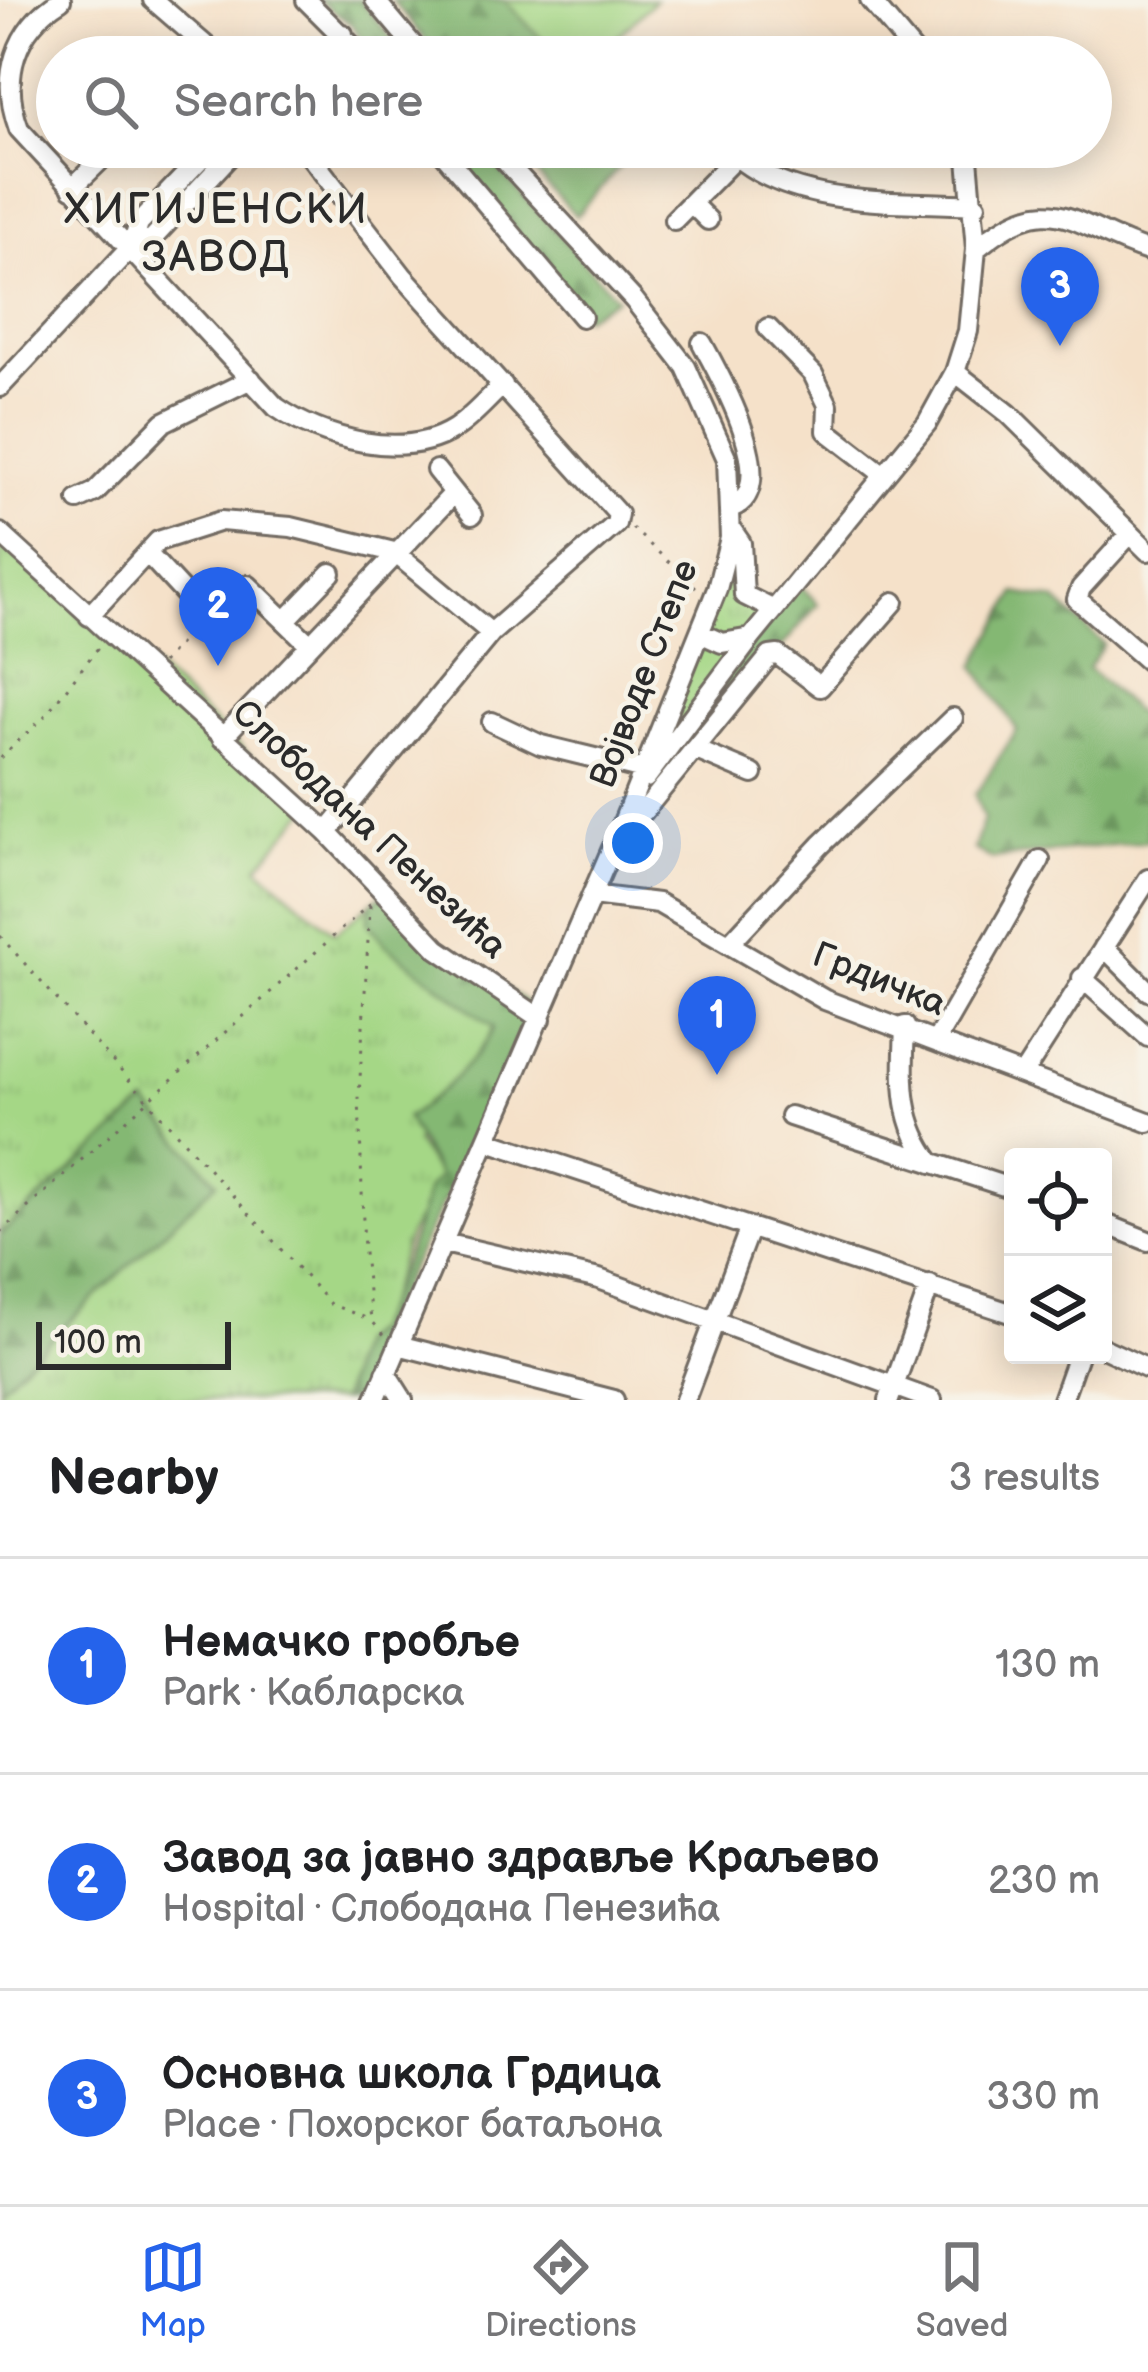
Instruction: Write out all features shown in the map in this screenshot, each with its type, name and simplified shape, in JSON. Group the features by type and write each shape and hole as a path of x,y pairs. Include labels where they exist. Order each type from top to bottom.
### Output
{"street":[{"path":"36,148 13,113 11,65 25,32 61,0"},
{"path":"153,0 195,36"},
{"path":"306,0 343,34"},
{"path":"375,0 405,36"},
{"path":"870,0 900,36"},
{"path":"51,168 132,246 251,380 296,421 342,436 418,443 456,428 503,385"},
{"path":"72,188 92,168"},
{"path":"0,387 132,246 140,223 192,168"},
{"path":"132,246 153,238 218,168"},
{"path":"319,168 403,276 617,519 491,633 327,832"},
{"path":"456,168 582,317"},
{"name":"Војводе Степе","path":"375,1400 619,832 724,570 731,529 724,448 676,351 511,168"},
{"path":"674,220 718,168"},
{"path":"753,168 765,177 827,195 976,206"},
{"path":"492,722 541,745 640,779 682,734 751,638 927,423 955,372 968,331 976,249 970,168"},
{"path":"691,203 708,220"},
{"path":"976,249 1018,220 1057,214 1091,223 1148,250"},
{"path":"768,328 813,374 828,405 827,431 884,475"},
{"path":"702,343 729,396 749,453 750,487 740,505 731,508"},
{"path":"955,372 1009,414 1148,551"},
{"path":"78,500 95,492 164,422 251,380"},
{"path":"436,470 472,514"},
{"path":"222,738 454,493"},
{"path":"89,616 147,554 177,532 221,521 291,527 394,552 491,633"},
{"path":"731,529 741,543 744,595 774,610"},
{"name":"Слободана Пенезића","path":"0,533 327,832 376,898 438,949 541,1019"},
{"path":"1130,534 1081,588 1077,599 1148,662"},
{"path":"147,554 185,594"},
{"path":"285,621 331,573"},
{"path":"248,585 309,644"},
{"path":"619,832 644,811 770,656 778,655 820,687 894,602"},
{"path":"700,633 722,643 751,638"},
{"path":"731,942 821,845 952,718"},
{"path":"694,749 753,774"},
{"path":"937,1040 1040,860"},
{"path":"1023,1074 1148,879"},
{"name":"Грдичка","path":"592,896 658,903 825,1000 905,1026 1148,1122"},
{"path":"1104,947 1148,991"},
{"path":"1082,978 1148,1037"},
{"path":"905,1026 902,1096 910,1128 932,1163"},
{"path":"790,1116 1004,1186"},
{"path":"891,1150 910,1128"},
{"path":"488,1141 1004,1311"},
{"path":"686,1400 750,1226"},
{"path":"1112,1226 1148,1240"},
{"path":"444,1243 586,1275 716,1320 892,1392 932,1400"},
{"path":"892,1392 930,1285"},
{"path":"398,1345 614,1400"},
{"path":"1112,1352 1148,1369"},
{"path":"1062,1400 1075,1364"},
{"path":"386,1372 403,1400"}],"path":[{"path":"617,519 698,589"},
{"path":"152,674 208,612"},
{"path":"0,758 44,717 110,634"},
{"path":"0,1232 376,898"},
{"path":"371,1320 359,1096 376,898"},
{"path":"0,936 330,1304 371,1320 398,1345"}],"green space":[{"path":"318,0 360,0 390,36 359,36"},
{"path":"392,0 504,0 539,36 422,36"},
{"path":"504,0 655,0 618,36 539,36"},
{"path":"456,168 497,168 617,298 584,317"},
{"path":"531,168 618,168 576,216"},
{"path":"0,526 308,808 258,867 335,933 371,903 368,923 386,945 493,1026 490,1040 449,1087 425,1103 416,1143 439,1177 407,1239 385,1308 368,1336 357,1343 341,1400 0,1400 0,1387 145,1104 0,1234"},
{"path":"731,529 741,589 774,610 658,765"},
{"path":"797,582 818,604 644,811 637,787"},
{"path":"1016,593 1055,600 1104,644 1088,668 1139,715 1148,714 1148,841 992,859 974,849 984,819 975,795 1017,730 975,666"},
{"path":"386,892 441,945 531,1005 468,1152 380,1330 379,1347 357,1400 341,1400 357,1345 372,1331 383,1310 428,1188 439,1177 406,1117 456,1076 493,1027 386,945 368,923 371,903"},
{"path":"146,1103 217,1182 0,1387 0,1235"}],"place":[{"name":"Основна школа Грдица","path":"1060,346"},
{"name":"Завод за јавно здравље Краљево","path":"218,666"},
{"name":"Немачко гробље","path":"717,1075"}],"district":[{"name":"ХИГИЈЕНСКИ ЗАВОД","path":"217,234"}]}
